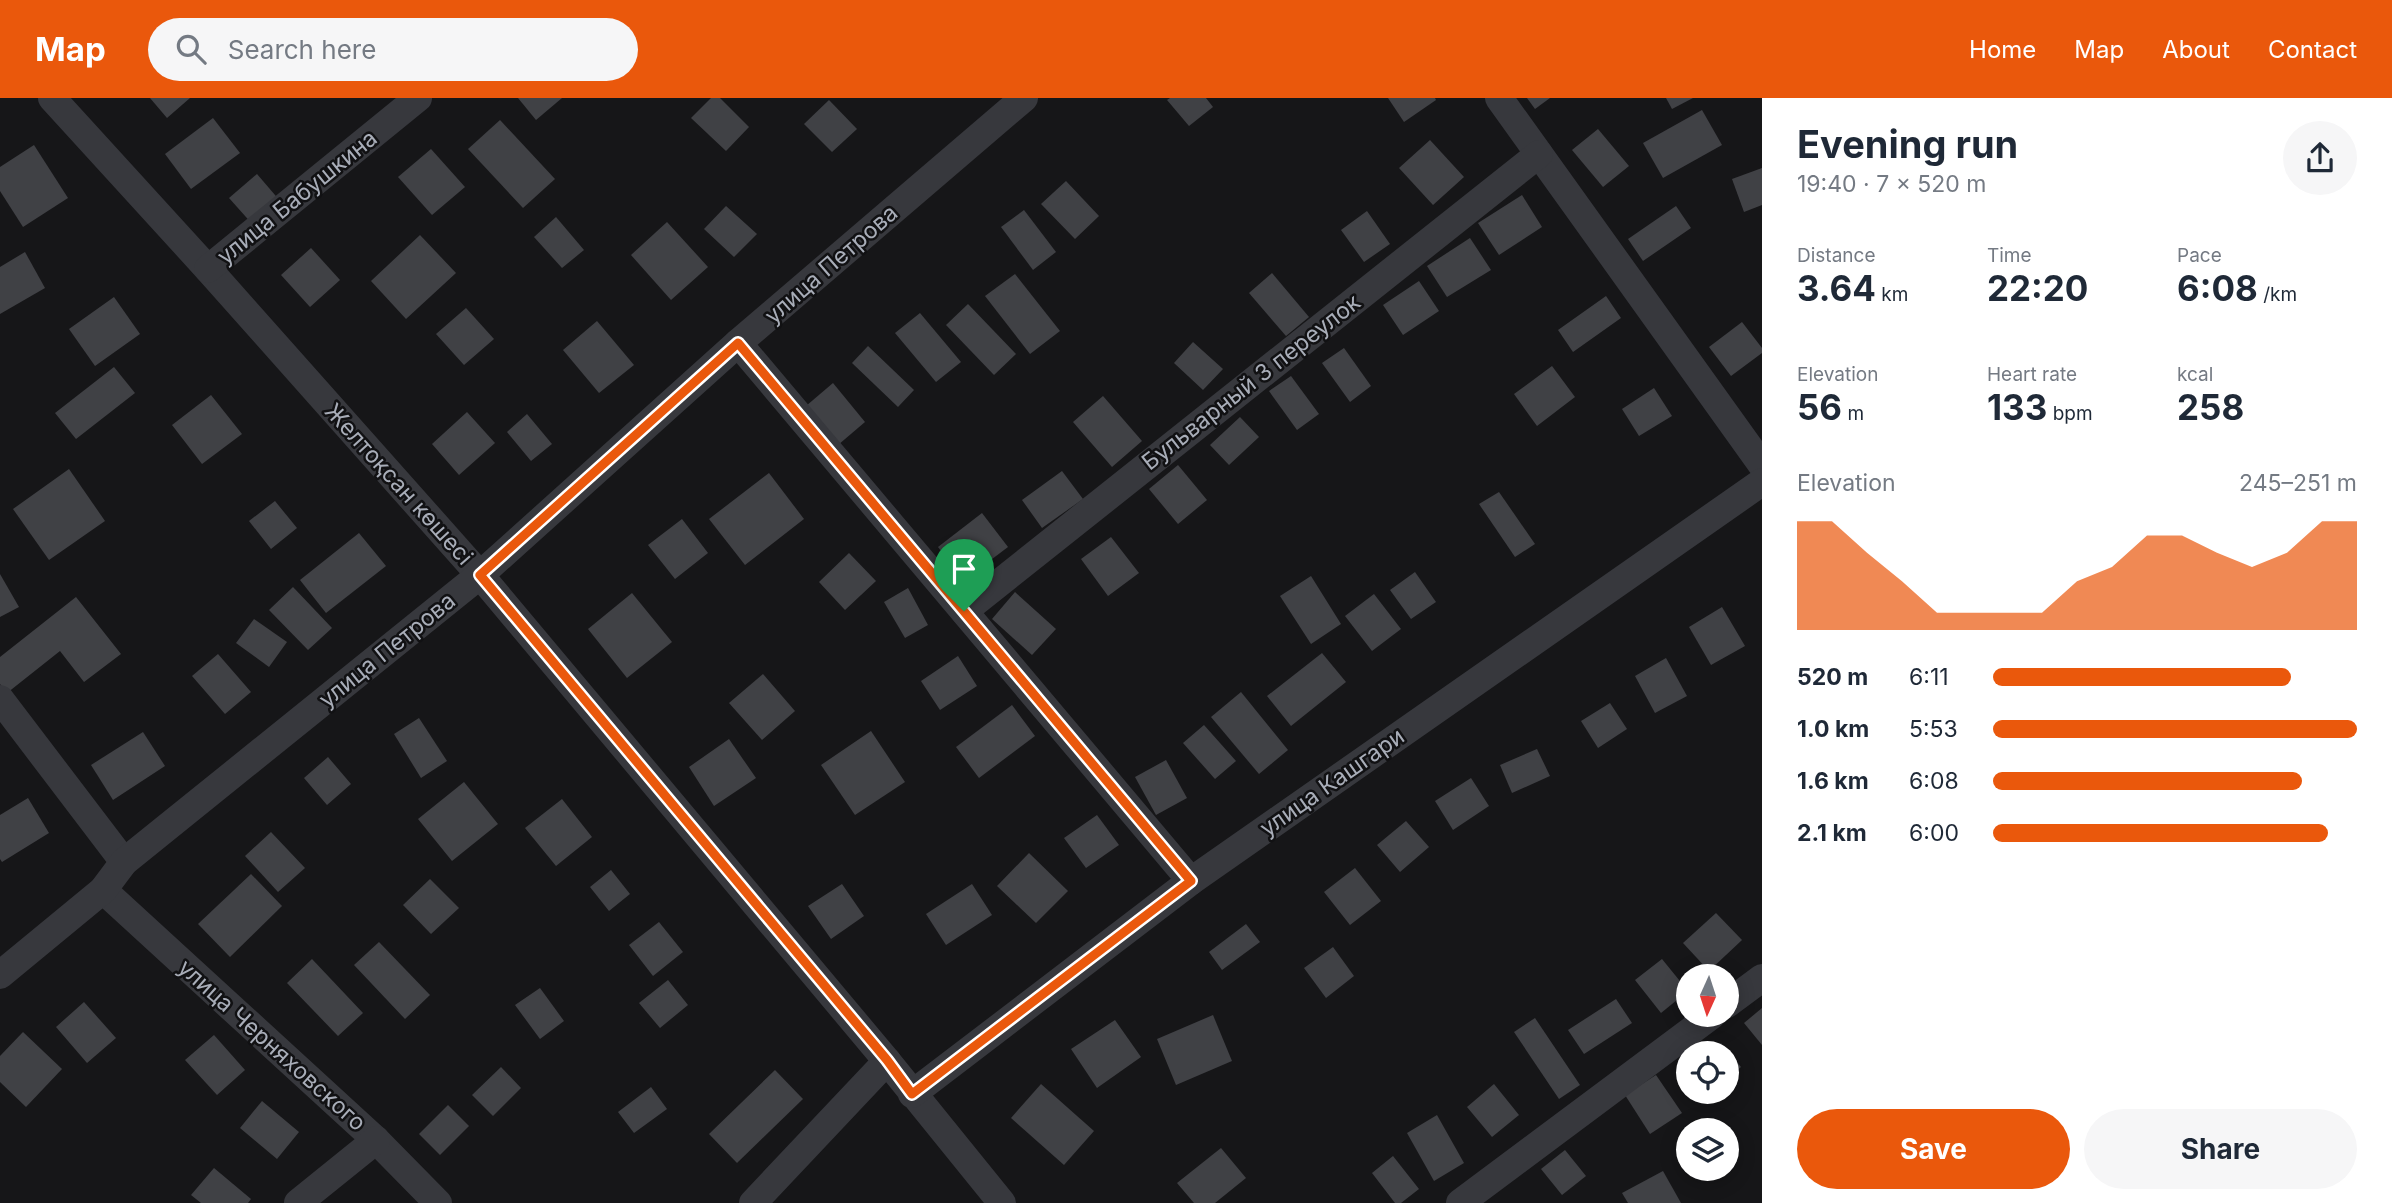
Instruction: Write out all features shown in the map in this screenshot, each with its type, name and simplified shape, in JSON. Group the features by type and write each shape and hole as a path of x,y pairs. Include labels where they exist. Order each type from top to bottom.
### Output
{"street":[{"name":"Желтоқсан көшесі","path":"52,98 480,575 887,1060 1002,1203"},
{"name":"улица Бабушкина","path":"208,269 418,98"},
{"name":"улица Петрова","path":"0,975 103,890 124,862 480,575 738,343 1024,98"},
{"path":"1499,98 1762,465"},
{"name":"Бульварный 3 переулок","path":"964,611 1539,154"},
{"path":"738,343 1191,881"},
{"name":"улица Кашгари","path":"912,1094 1191,881 1762,482"},
{"path":"0,699 124,862"},
{"name":"улица Черняховского","path":"103,890 376,1140 438,1203"},
{"path":"1740,994 1762,978"},
{"path":"1460,1203 1696,1027"},
{"path":"753,1203 887,1060"},
{"path":"298,1203 376,1140"}],"building":[{"path":"150,98 190,98 167,118"},
{"path":"518,98 562,98 536,120"},
{"path":"711,98 720,98 749,127 726,151 691,118"},
{"path":"1206,98 1213,107 1189,126 1167,100"},
{"path":"1388,98 1435,98 1436,100 1404,122"},
{"path":"1527,98 1550,98 1535,109"},
{"path":"1666,98 1693,98 1672,109"},
{"path":"829,100 857,129 832,152 804,124"},
{"path":"1702,110 1722,145 1663,178 1643,143"},
{"path":"213,118 240,153 191,189 165,154"},
{"path":"500,120 555,179 523,208 468,149"},
{"path":"1598,129 1629,166 1603,187 1572,150"},
{"path":"1430,140 1464,177 1433,205 1399,168"},
{"path":"34,145 68,198 23,227 0,191 0,167"},
{"path":"431,149 465,187 432,215 398,177"},
{"path":"1762,168 1762,205 1744,212 1732,179"},
{"path":"257,174 281,202 254,226 229,198"},
{"path":"1066,181 1099,216 1075,239 1041,204"},
{"path":"1522,195 1542,227 1499,255 1478,223"},
{"path":"726,206 757,234 734,257 704,229"},
{"path":"1676,206 1691,228 1643,261 1628,239"},
{"path":"1024,210 1056,252 1033,270 1001,227"},
{"path":"1367,211 1390,244 1364,262 1341,230"},
{"path":"556,217 584,250 562,268 534,237"},
{"path":"667,222 708,267 671,300 631,255"},
{"path":"420,235 456,273 406,319 371,281"},
{"path":"1470,238 1491,270 1447,297 1427,266"},
{"path":"311,248 340,280 310,307 281,275"},
{"path":"25,252 45,288 0,314 0,267"},
{"path":"1272,273 1309,317 1286,336 1249,293"},
{"path":"1015,274 1060,331 1030,354 985,296"},
{"path":"1419,281 1439,311 1403,335 1383,305"},
{"path":"1606,296 1621,318 1573,352 1558,330"},
{"path":"114,297 140,334 95,366 69,329"},
{"path":"968,304 1016,354 994,375 946,325"},
{"path":"466,308 494,339 464,365 436,334"},
{"path":"920,313 961,362 936,382 895,333"},
{"path":"597,321 634,365 599,393 563,350"},
{"path":"1742,322 1762,348 1762,353 1731,376 1709,347"},
{"path":"1193,342 1223,369 1203,390 1174,363"},
{"path":"868,346 914,390 898,407 852,363"},
{"path":"1344,348 1371,386 1350,402 1322,363"},
{"path":"1552,366 1575,397 1537,426 1514,394"},
{"path":"114,367 135,393 76,439 55,413"},
{"path":"1291,376 1319,414 1297,430 1269,391"},
{"path":"833,383 865,422 838,445 806,406"},
{"path":"1654,388 1672,416 1639,436 1622,409"},
{"path":"211,395 242,434 202,464 172,425"},
{"path":"1103,396 1142,441 1112,467 1073,422"},
{"path":"467,412 495,443 459,475 432,444"},
{"path":"527,414 552,444 531,461 507,432"},
{"path":"1240,417 1259,437 1229,465 1210,445"},
{"path":"1178,465 1207,500 1178,524 1149,489"},
{"path":"69,469 105,521 49,560 13,509"},
{"path":"1062,471 1083,499 1042,528 1022,500"},
{"path":"769,473 804,519 745,565 709,519"},
{"path":"1499,492 1535,544 1515,557 1479,504"},
{"path":"275,501 297,528 271,549 249,521"},
{"path":"982,513 1008,547 963,581 938,547"},
{"path":"682,519 708,553 675,579 648,545"},
{"path":"359,533 386,566 326,613 300,580"},
{"path":"1111,537 1139,573 1108,596 1081,559"},
{"path":"849,553 876,581 845,610 819,582"},
{"path":"1415,572 1436,602 1411,619 1390,590"},
{"path":"0,574 19,607 0,617"},
{"path":"1311,576 1341,624 1311,644 1280,596"},
{"path":"293,587 332,628 308,650 269,610"},
{"path":"908,588 928,625 905,638 884,602"},
{"path":"1015,592 1056,629 1032,655 992,619"},
{"path":"632,593 672,642 627,678 588,629"},
{"path":"1374,594 1401,629 1372,651 1345,616"},
{"path":"76,597 121,654 84,682 60,651 7,693 0,684 0,657"},
{"path":"1722,607 1745,646 1711,665 1689,627"},
{"path":"254,619 287,642 269,667 236,643"},
{"path":"1322,653 1346,682 1291,726 1267,696"},
{"path":"218,654 251,692 225,714 192,676"},
{"path":"958,656 977,686 940,710 921,681"},
{"path":"1666,658 1687,696 1655,713 1635,676"},
{"path":"763,674 795,711 762,740 729,703"},
{"path":"1241,692 1288,750 1259,774 1211,717"},
{"path":"1610,703 1627,729 1598,748 1581,721"},
{"path":"1012,705 1035,736 979,778 956,747"},
{"path":"419,718 447,761 421,778 394,734"},
{"path":"1204,725 1236,761 1215,779 1183,743"},
{"path":"871,731 905,782 855,815 821,765"},
{"path":"143,732 165,766 113,800 91,765"},
{"path":"729,739 756,778 714,806 689,767"},
{"path":"1537,749 1550,776 1512,793 1500,765"},
{"path":"328,757 351,784 327,805 304,778"},
{"path":"1166,760 1187,798 1156,815 1135,777"},
{"path":"1471,778 1489,806 1453,830 1435,801"},
{"path":"464,782 498,824 452,861 418,819"},
{"path":"28,798 49,833 2,862 0,815"},
{"path":"562,799 592,837 556,866 525,828"},
{"path":"1097,815 1119,845 1086,868 1064,838"},
{"path":"1406,821 1429,847 1400,872 1377,845"},
{"path":"271,832 305,868 278,892 245,856"},
{"path":"1029,853 1068,891 1036,923 997,886"},
{"path":"1355,868 1381,901 1350,925 1324,892"},
{"path":"611,870 630,894 609,911 590,887"},
{"path":"251,874 282,906 230,957 198,924"},
{"path":"430,879 459,908 431,934 403,905"},
{"path":"842,884 864,916 831,939 808,906"},
{"path":"972,884 992,915 946,945 926,914"},
{"path":"1716,913 1742,940 1716,964 1702,964 1683,943"},
{"path":"659,922 683,952 653,976 629,945"},
{"path":"1246,924 1260,942 1222,970 1209,952"},
{"path":"379,942 430,995 405,1019 354,965"},
{"path":"1333,947 1354,976 1326,998 1304,968"},
{"path":"312,959 363,1013 338,1036 287,983"},
{"path":"1662,959 1676,976 1676,1001 1661,1013 1635,980"},
{"path":"668,980 688,1005 660,1028 639,1003"},
{"path":"540,988 564,1021 540,1039 515,1005"},
{"path":"1616,999 1632,1023 1584,1054 1568,1030"},
{"path":"84,1002 116,1038 87,1063 56,1027"},
{"path":"1762,1008 1762,1045 1744,1023"},
{"path":"1213,1015 1232,1061 1176,1085 1157,1039"},
{"path":"1535,1018 1580,1085 1559,1099 1514,1032"},
{"path":"1115,1020 1141,1057 1097,1088 1071,1049"},
{"path":"23,1032 62,1069 26,1107 0,1082 0,1056"},
{"path":"214,1035 245,1070 217,1095 185,1060"},
{"path":"501,1067 521,1088 493,1116 472,1095"},
{"path":"775,1070 803,1099 737,1163 709,1134"},
{"path":"1656,1075 1682,1113 1650,1134 1625,1095"},
{"path":"1041,1084 1094,1131 1064,1165 1011,1118"},
{"path":"1494,1084 1519,1115 1492,1137 1467,1107"},
{"path":"651,1087 667,1109 634,1133 618,1112"},
{"path":"262,1101 299,1132 277,1159 240,1128"},
{"path":"448,1105 469,1126 440,1155 419,1134"},
{"path":"1437,1115 1464,1163 1434,1181 1407,1133"},
{"path":"1221,1148 1246,1178 1215,1203 1194,1203 1177,1183"},
{"path":"1565,1150 1586,1176 1562,1195 1541,1169"},
{"path":"1393,1156 1419,1189 1401,1203 1395,1203 1372,1173"},
{"path":"214,1168 251,1199 248,1203 201,1203 191,1195"},
{"path":"1663,1171 1681,1203 1628,1203 1622,1193"}],"route":[{"path":"738,343 964,611 1191,881 912,1094 887,1060 480,575 738,343"}]}
